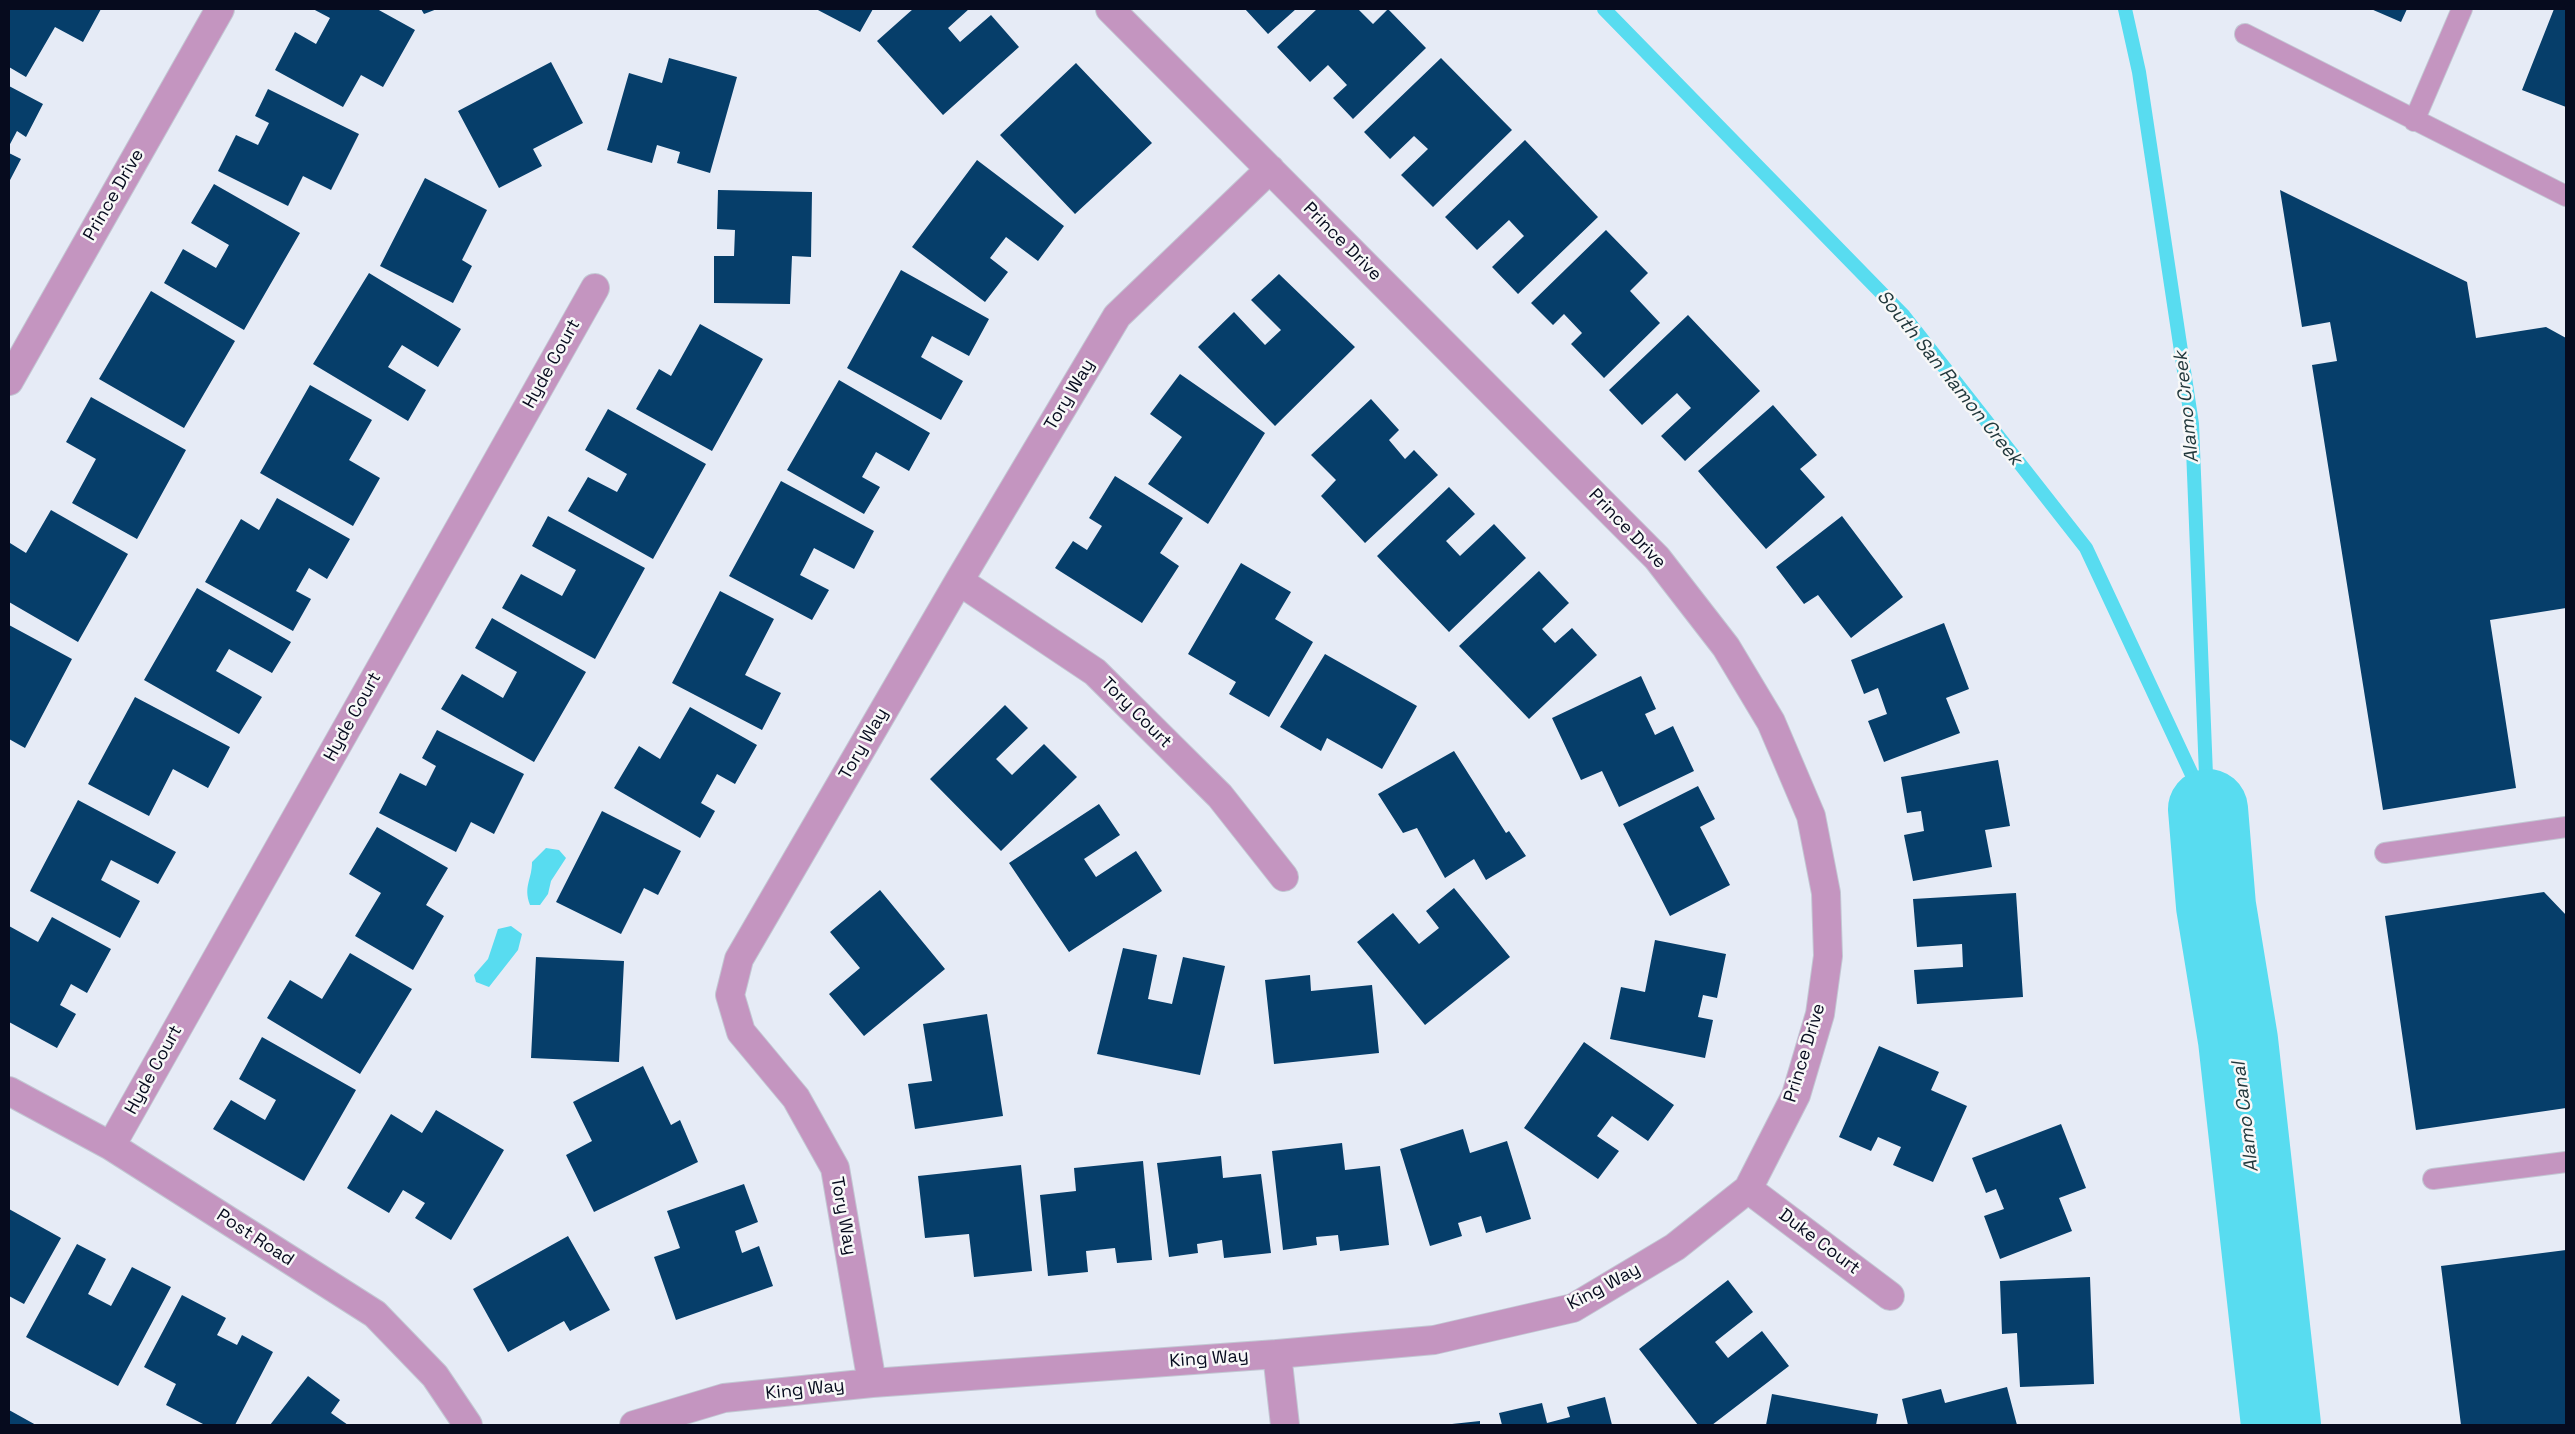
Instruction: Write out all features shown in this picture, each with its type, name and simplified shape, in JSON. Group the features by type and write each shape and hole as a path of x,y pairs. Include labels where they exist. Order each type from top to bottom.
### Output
{"street":[{"name":"Prince Drive","path":"9,381 220,9"},
{"name":"Prince Drive","path":"1110,9 1657,558 1726,647 1771,722 1811,816 1826,893 1828,956 1820,1014 1796,1095 1748,1189"},
{"name":"Tory Way","path":"872,1383 835,1168 796,1098 741,1032 730,995 739,959 958,581 1118,316 1270,169"},
{"name":"Hyde Court","path":"111,1146 595,288"},
{"name":"Tory Court","path":"958,581 1094,672 1220,796 1284,878"},
{"name":"Post Road","path":"9,1091 111,1146 374,1314 435,1376 468,1425"},
{"name":"Duke Court","path":"1748,1189 1890,1296"},
{"name":"King Way","path":"634,1425 724,1398 872,1383 1277,1354 1434,1340 1573,1308 1675,1247 1748,1189"},
{"path":"1277,1354 1285,1425"}],"lane":[{"path":"2414,121 2462,9"},
{"path":"2244,34 2414,121 2565,190"},
{"path":"2385,853 2566,828"},
{"path":"2433,1178 2566,1162"}],"water":[{"path":"546,848 559,850 566,858 551,881 548,894 540,905 530,905 527,893 532,862"},
{"path":"511,926 522,934 518,950 489,987 476,982 474,975 488,959 498,929"}],"building":[{"path":"9,9 101,9 83,42 55,27 26,77 9,67"},
{"path":"313,9 377,9 415,30 383,87 361,75 343,107 275,70 295,32 316,44 330,18"},
{"path":"421,9 437,9 424,14"},
{"path":"816,9 873,9 860,32"},
{"path":"913,9 969,9 948,28 960,42 991,15 1019,47 943,115 877,41"},
{"path":"1245,9 1296,9 1268,34"},
{"path":"1317,9 1358,9 1373,24 1388,9 1426,48 1353,119 1333,98 1347,85 1328,65 1310,82 1277,47"},
{"path":"2371,9 2407,9 2401,22"},
{"path":"2554,9 2566,9 2566,107 2522,90"},
{"path":"669,58 737,77 710,173 677,163 680,152 657,145 652,163 607,150 629,73 662,83"},
{"path":"1441,58 1512,130 1433,207 1401,175 1428,149 1414,136 1390,159 1364,132"},
{"path":"551,62 583,123 533,149 542,166 499,188 458,111"},
{"path":"1076,63 1152,143 1075,214 1000,135"},
{"path":"9,86 43,104 26,137 17,131 9,146"},
{"path":"268,89 359,134 331,190 303,176 288,206 218,171 236,135 258,145 269,123 255,116"},
{"path":"1525,140 1598,217 1518,294 1492,267 1524,236 1509,220 1477,250 1445,217"},
{"path":"9,153 21,159 9,182"},
{"path":"977,160 1064,226 1038,261 1006,237 990,258 1008,272 985,302 912,247"},
{"path":"425,178 487,210 462,260 472,266 453,303 380,266"},
{"path":"214,184 300,233 244,330 164,283 183,249 216,268 229,245 191,223"},
{"path":"718,190 812,192 811,257 792,256 790,304 714,303 714,256 734,256 735,230 717,229"},
{"path":"2280,190 2467,282 2476,338 2546,327 2566,338 2566,608 2490,620 2516,788 2383,810 2312,365 2337,361 2330,322 2302,327"},
{"path":"1606,230 1648,273 1630,291 1660,323 1604,378 1571,344 1582,333 1564,314 1553,325 1531,303"},
{"path":"901,270 989,319 969,356 932,336 921,357 963,381 941,420 847,368"},
{"path":"369,273 461,329 438,367 402,345 388,367 426,390 408,421 313,364"},
{"path":"1279,274 1355,347 1275,426 1198,347 1234,312 1265,345 1281,330 1251,300"},
{"path":"151,291 235,341 184,428 99,379"},
{"path":"1688,315 1760,391 1685,461 1661,436 1691,408 1677,393 1642,425 1609,390"},
{"path":"700,324 763,359 712,451 636,409 659,369 671,376"},
{"path":"1180,374 1265,433 1208,524 1148,484 1182,437 1150,414"},
{"path":"839,380 930,433 909,471 876,452 862,477 880,487 864,514 787,470"},
{"path":"310,385 372,420 349,460 380,478 353,526 260,473"},
{"path":"91,397 186,450 137,539 72,503 96,459 66,442"},
{"path":"1371,399 1399,430 1389,440 1405,459 1414,450 1438,475 1365,543 1321,496 1336,480 1311,455"},
{"path":"1773,405 1817,455 1800,469 1825,497 1766,549 1698,471"},
{"path":"608,409 706,464 653,559 568,511 588,477 617,492 627,474 585,450"},
{"path":"1115,476 1183,518 1160,553 1179,566 1142,623 1055,568 1073,541 1087,550 1102,526 1089,518"},
{"path":"781,481 874,531 854,569 814,548 800,575 829,590 812,620 729,576"},
{"path":"1449,487 1475,514 1446,541 1460,556 1494,524 1526,558 1449,632 1377,556"},
{"path":"277,498 350,539 327,579 309,568 296,591 311,599 293,631 205,582 241,519 259,530"},
{"path":"51,510 128,554 78,642 9,602 9,545 10,543 26,553"},
{"path":"548,516 645,568 595,659 502,608 521,574 562,596 576,570 532,546"},
{"path":"1842,516 1903,597 1851,638 1818,595 1804,604 1776,567"},
{"path":"1241,563 1291,592 1275,619 1313,642 1269,717 1229,694 1236,682 1188,654"},
{"path":"1539,571 1569,603 1542,629 1555,643 1572,628 1597,655 1529,719 1459,646"},
{"path":"197,588 291,642 272,673 229,649 216,671 262,697 239,734 144,680"},
{"path":"720,591 774,619 745,675 781,693 762,730 672,683"},
{"path":"492,618 586,672 534,762 441,709 462,674 503,698 517,672 475,648"},
{"path":"1944,623 1969,689 1946,698 1960,733 1884,762 1868,721 1887,714 1878,688 1864,694 1851,660"},
{"path":"9,625 72,659 25,748 9,739"},
{"path":"1325,654 1417,706 1382,769 1327,738 1321,751 1280,727"},
{"path":"1641,676 1656,709 1645,714 1655,735 1673,726 1694,771 1619,807 1602,771 1581,780 1552,718"},
{"path":"135,697 230,747 208,788 173,769 149,816 88,784"},
{"path":"1005,705 1028,728 996,759 1012,775 1044,744 1077,777 1001,851 930,779"},
{"path":"690,707 757,745 735,784 717,774 701,803 715,811 700,838 614,788 639,746 660,759"},
{"path":"437,730 524,774 494,834 471,822 456,852 379,813 400,773 426,786 436,766 422,758"},
{"path":"1454,751 1506,833 1509,831 1526,856 1486,880 1474,859 1445,878 1417,828 1403,833 1378,794"},
{"path":"1998,760 2010,826 1985,830 1992,867 1913,881 1904,835 1924,831 1921,811 1907,813 1901,777"},
{"path":"1698,786 1715,819 1700,827 1730,885 1670,916 1623,824"},
{"path":"78,800 176,852 158,884 111,860 101,880 140,901 120,938 30,891"},
{"path":"1099,804 1120,835 1084,859 1096,877 1136,851 1162,891 1069,952 1009,863"},
{"path":"602,811 681,851 658,895 644,888 621,934 556,902"},
{"path":"377,827 448,868 426,905 444,916 413,970 355,936 381,893 349,874"},
{"path":"1454,888 1510,957 1425,1025 1357,942 1393,913 1419,944 1439,928 1426,911"},
{"path":"880,890 945,969 864,1036 829,994 860,968 830,932"},
{"path":"2544,892 2566,915 2566,1108 2416,1130 2385,916"},
{"path":"2016,893 2023,997 1917,1004 1914,970 1963,967 1962,944 1917,947 1913,899"},
{"path":"52,917 111,949 87,993 71,984 60,1005 76,1014 57,1048 9,1022 9,926 38,942"},
{"path":"1655,940 1726,954 1717,998 1703,995 1698,1017 1713,1020 1705,1058 1610,1039 1621,987 1645,992"},
{"path":"1123,948 1157,955 1148,999 1172,1004 1183,957 1225,966 1200,1075 1097,1054"},
{"path":"350,953 412,989 360,1074 267,1018 290,980 322,999"},
{"path":"536,957 624,961 619,1062 531,1058"},
{"path":"1310,975 1311,991 1372,985 1379,1053 1274,1064 1265,980"},
{"path":"987,1014 1003,1116 915,1129 908,1084 932,1081 923,1024"},
{"path":"262,1037 356,1090 304,1181 213,1129 231,1100 265,1120 276,1100 239,1079"},
{"path":"1584,1042 1674,1105 1648,1141 1612,1116 1597,1136 1619,1151 1598,1179 1524,1128"},
{"path":"1879,1046 1939,1072 1931,1090 1967,1106 1933,1182 1893,1165 1901,1147 1878,1137 1871,1151 1839,1137"},
{"path":"643,1066 671,1125 680,1120 698,1162 594,1212 566,1155 592,1141 573,1102"},
{"path":"436,1110 504,1150 451,1240 415,1218 425,1203 403,1190 389,1213 347,1188 391,1114 422,1133"},
{"path":"2061,1124 2086,1188 2059,1198 2072,1231 2000,1259 1984,1216 2004,1209 1996,1189 1986,1193 1972,1158"},
{"path":"1463,1129 1470,1153 1507,1141 1531,1219 1486,1233 1481,1216 1458,1223 1462,1236 1430,1246 1400,1149"},
{"path":"1342,1143 1345,1170 1380,1166 1389,1245 1340,1251 1338,1235 1316,1237 1317,1245 1283,1250 1272,1151"},
{"path":"1221,1156 1223,1178 1261,1174 1271,1253 1224,1258 1222,1240 1197,1244 1198,1253 1169,1257 1157,1163"},
{"path":"1143,1161 1152,1260 1117,1263 1115,1248 1086,1251 1088,1272 1048,1276 1040,1195 1076,1191 1074,1168"},
{"path":"1021,1165 1032,1271 974,1277 969,1234 925,1238 918,1176"},
{"path":"744,1184 758,1222 735,1231 742,1253 759,1246 773,1286 676,1320 654,1257 680,1248 667,1211"},
{"path":"9,1209 61,1238 24,1304 9,1296"},
{"path":"568,1236 610,1310 570,1331 564,1321 508,1352 473,1289"},
{"path":"77,1244 106,1259 88,1294 111,1306 132,1267 171,1287 118,1386 26,1337"},
{"path":"2566,1250 2566,1425 2461,1425 2441,1266"},
{"path":"2090,1277 2094,1384 2020,1387 2017,1333 2002,1334 2000,1281"},
{"path":"1728,1280 1753,1312 1715,1342 1728,1358 1762,1331 1789,1366 1712,1425 1698,1425 1639,1349"},
{"path":"182,1295 226,1318 217,1335 237,1345 242,1335 273,1352 235,1425 205,1425 166,1405 176,1384 144,1367"},
{"path":"308,1376 340,1400 331,1413 348,1425 270,1425"},
{"path":"2007,1387 2017,1425 1908,1425 1902,1399 1941,1389 1945,1403"},
{"path":"1772,1394 1878,1414 1876,1425 1766,1425"},
{"path":"1605,1397 1612,1425 1502,1425 1499,1413 1542,1403 1547,1423 1570,1417 1567,1407"},
{"path":"9,1410 36,1425 9,1425"},
{"path":"1480,1421 1480,1425 1452,1425 1452,1424"}],"waterway":[{"name":"South San Ramon Creek","path":"1604,9 1904,316 2086,548 2208,809"},
{"name":"Alamo Creek","path":"2125,9 2139,72 2192,424 2207,800"},
{"name":"Alamo Canal","path":"2208,809 2216,906 2238,1040 2281,1425"}]}
